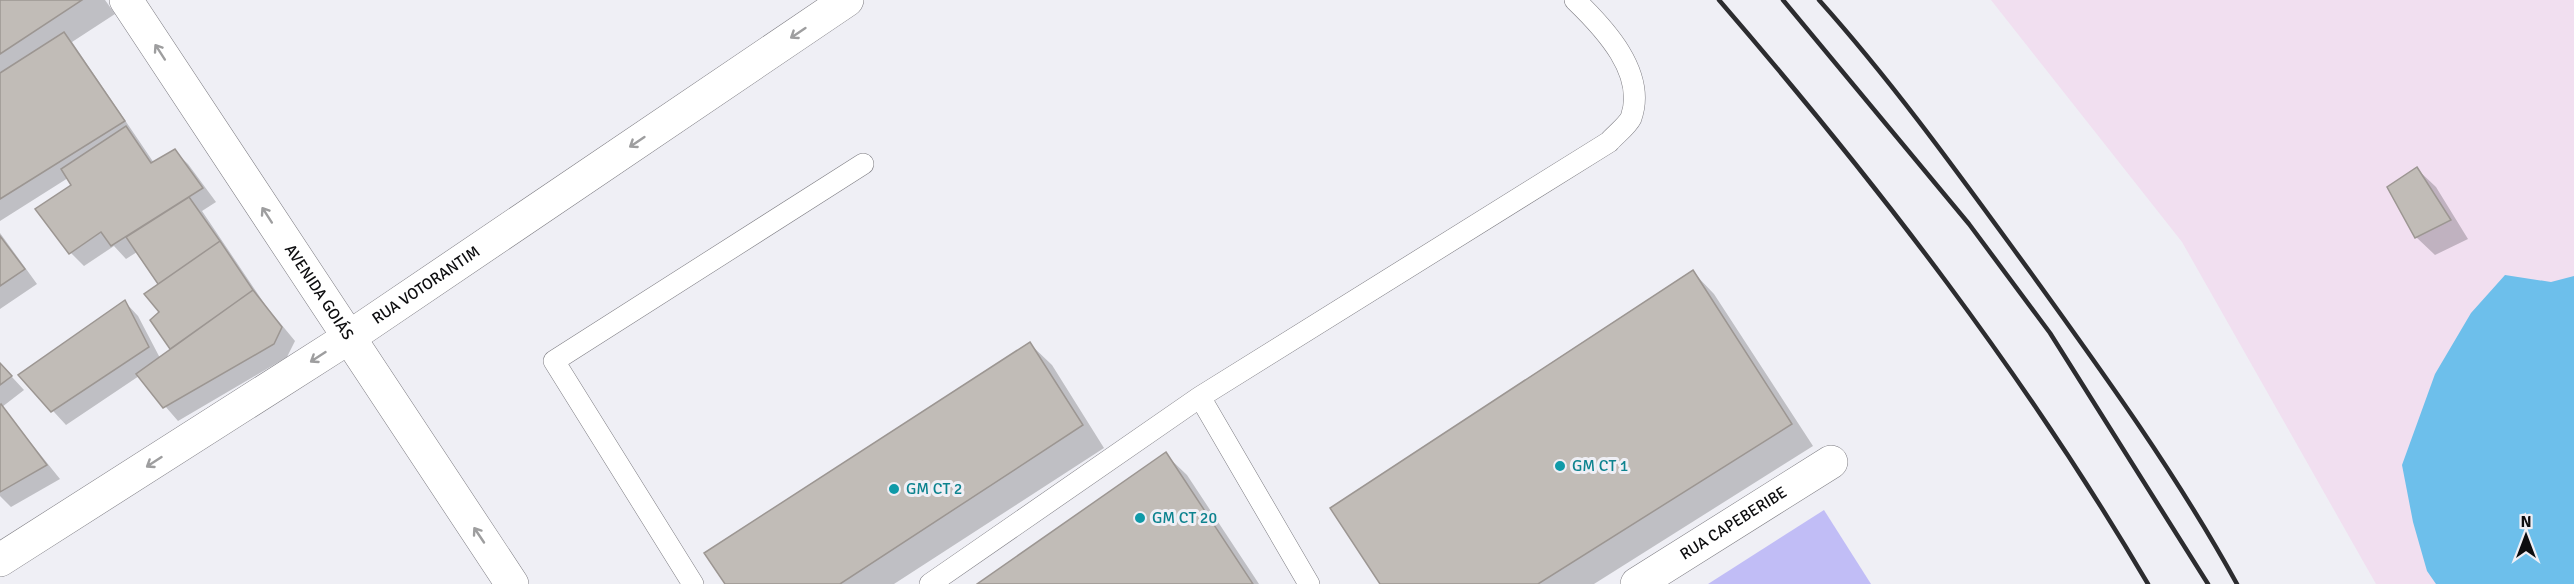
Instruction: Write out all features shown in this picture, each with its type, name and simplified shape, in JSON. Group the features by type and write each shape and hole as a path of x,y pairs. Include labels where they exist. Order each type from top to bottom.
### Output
{"street":[{"name":"AVENIDA GOIÁS","path":"126,0 512,584"},
{"name":"RUA VOTORANTIM","path":"0,560 348,338 847,0"},
{"name":"RUA CAPEBERIBE","path":"1637,584 1831,462"}],"lane":[{"path":"930,584 1200,397 1609,142 1630,119 1635,97 1631,74 1598,23 1575,0"},
{"path":"693,584 554,361 863,164"},
{"path":"1200,397 1309,584"}],"shaded area":[{"path":"1991,0 2574,0 2574,584 2376,584 2182,242"},
{"path":"1824,510 1871,584 1708,584"}],"water":[{"path":"2505,275 2551,282 2574,276 2574,584 2436,584 2427,571 2413,522 2402,465 2435,374 2471,313"}],"building":[{"path":"0,0 82,0 0,54"},
{"path":"64,32 125,121 0,199 0,73"},
{"path":"126,126 151,163 175,149 203,188 111,246 101,232 69,254 35,209 71,185 61,169"},
{"path":"2417,167 2451,220 2415,238 2387,187"},
{"path":"189,197 220,241 158,284 126,237"},
{"path":"0,236 25,269 0,286"},
{"path":"220,241 253,290 170,349 150,320 159,312 144,294"},
{"name":"GM CT 1","path":"1693,270 1792,424 1538,584 1380,584 1330,508"},
{"path":"253,290 282,327 274,344 163,408 136,374"},
{"path":"125,300 149,347 51,412 18,375"},
{"name":"GM CT 2","path":"1030,342 1083,425 840,584 725,584 704,553"},
{"path":"0,363 12,376 0,385"},
{"path":"0,405 47,465 0,492"},
{"name":"GM CT 20","path":"1166,452 1253,584 977,584"}],"railway":[{"path":"1719,0 1835,139 1947,282 2051,430 2101,506 2148,584"},
{"path":"1783,0 1969,224 2050,333 2208,584"},
{"path":"1819,0 1928,134 2086,349 2165,464 2237,584"}],"place":[{"name":"GM CT 1","path":"1560,466"},
{"name":"GM CT 2","path":"894,489"},
{"name":"GM CT 20","path":"1140,518"}]}
